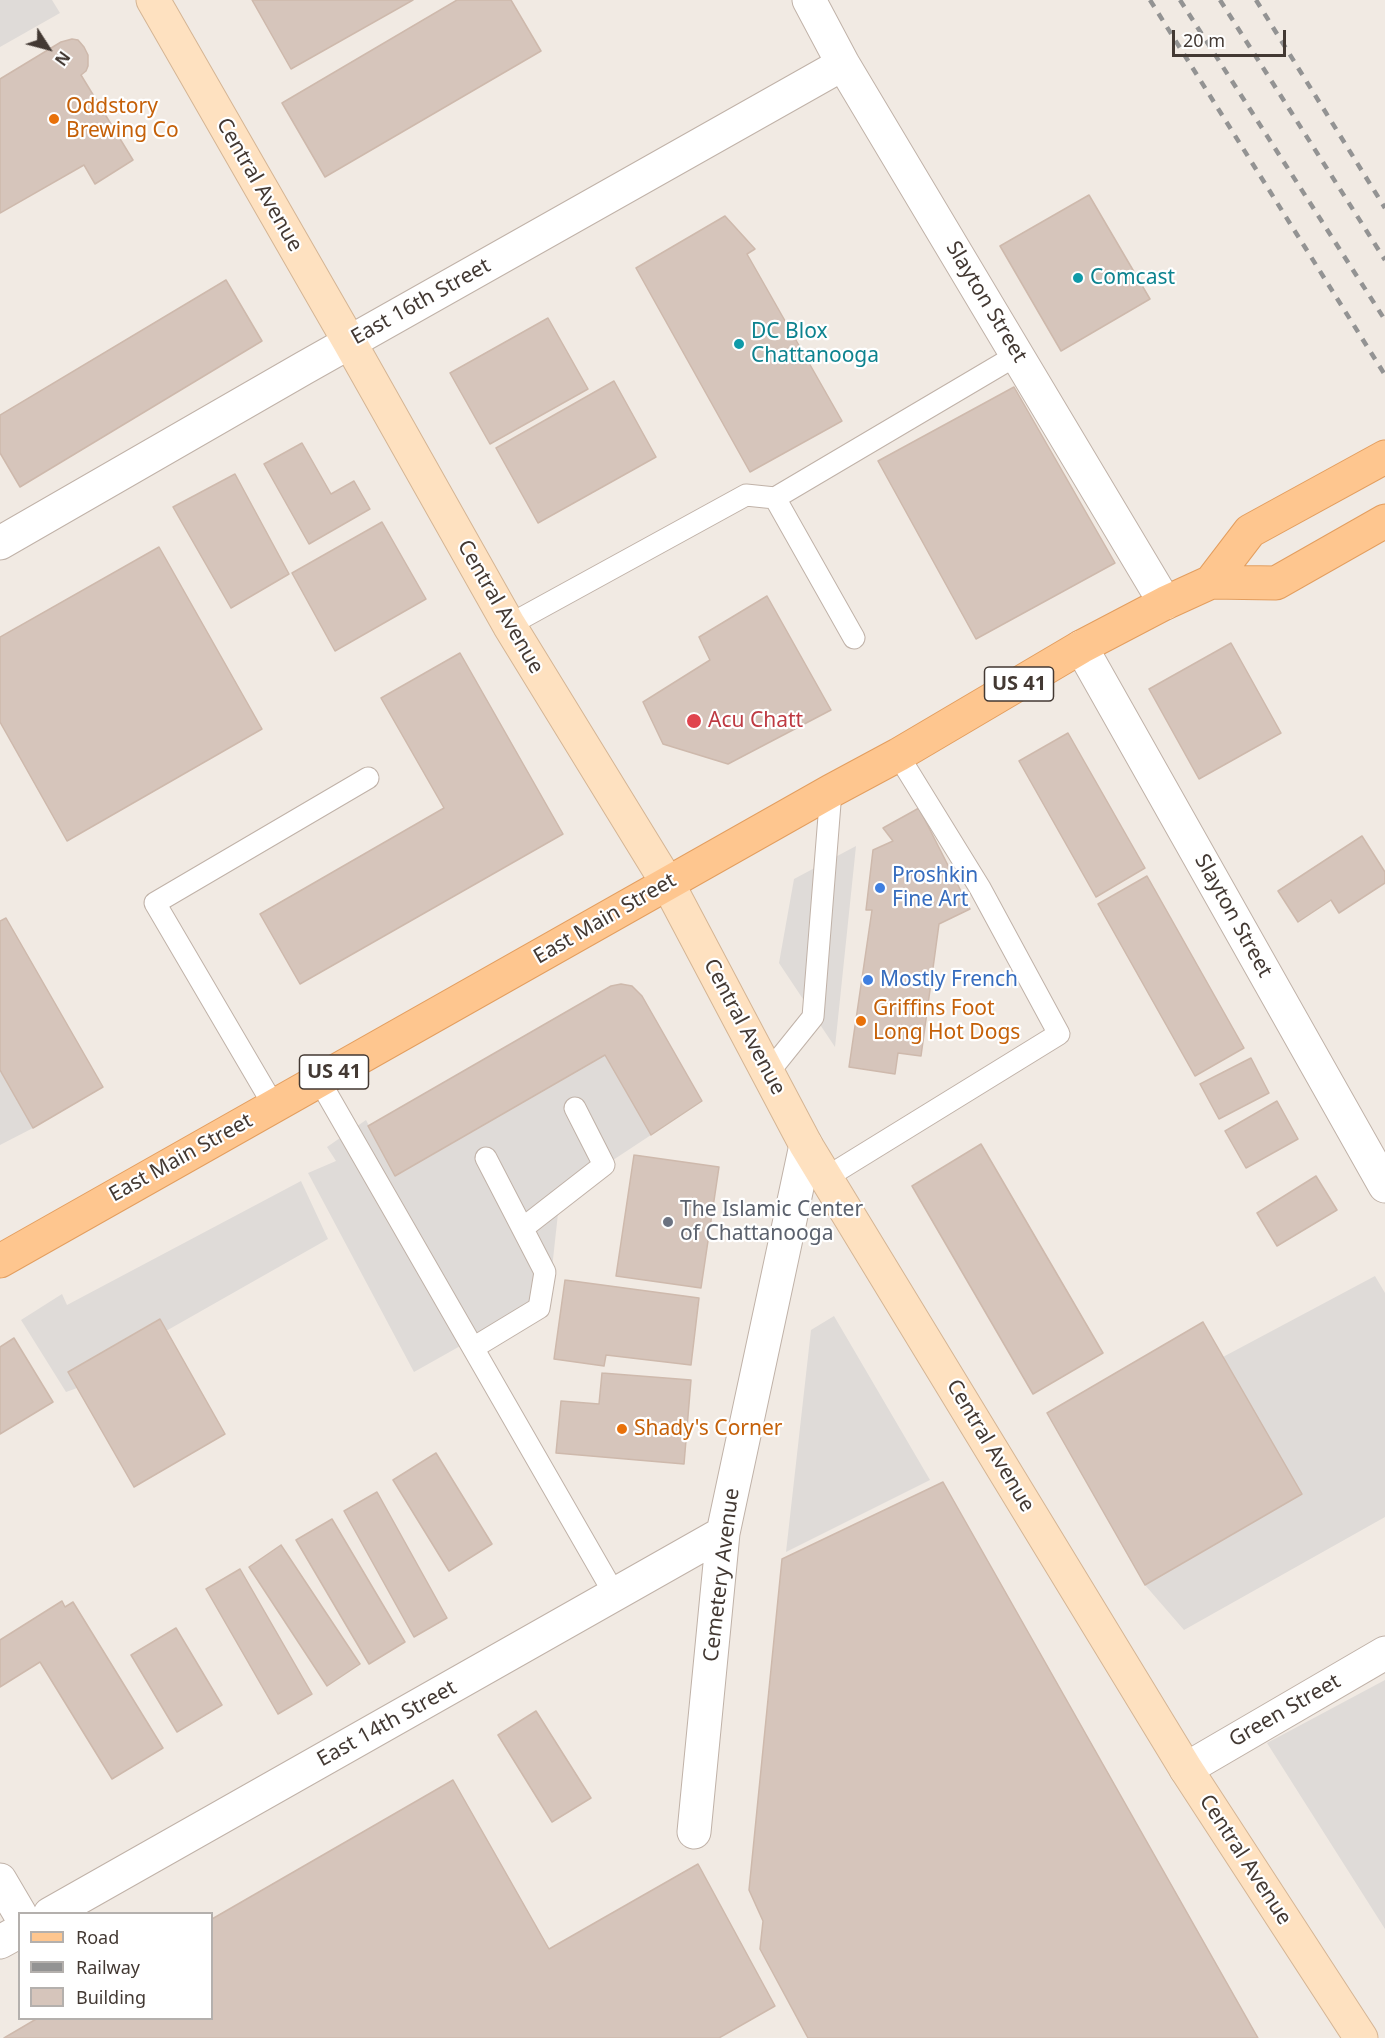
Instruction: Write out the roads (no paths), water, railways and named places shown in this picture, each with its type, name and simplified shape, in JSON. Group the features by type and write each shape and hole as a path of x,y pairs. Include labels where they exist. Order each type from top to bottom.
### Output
{"main road":[{"name":"Central Avenue","path":"153,0 350,343 508,625 668,884 806,1145 1186,1769 1361,2038"},
{"name":"East Main Street","path":"1211,582 1250,531 1385,457"},
{"name":"East Main Street","path":"0,1261 898,755 1081,647 1211,582 1276,583 1385,521"}],"street":[{"name":"Slayton Street","path":"809,0 843,64 1165,603"},
{"name":"East 16th Street","path":"0,543 843,64"},
{"name":"Slayton Street","path":"1081,647 1385,1186"},
{"name":"Cemetery Avenue","path":"694,1832 723,1533 806,1145"},
{"name":"East 14th Street","path":"55,1912 723,1533"},
{"name":"Green Street","path":"1186,1769 1385,1653"},
{"path":"0,1880 19,1912"},
{"path":"0,1942 18,1932"}],"lane":[{"path":"508,625 746,495 775,498 1017,355"},
{"path":"775,498 854,638"},
{"path":"827,1177 1059,1034 980,888 898,755"},
{"path":"274,1106 155,903 368,778"},
{"path":"768,1073 813,1017 831,791"},
{"path":"319,1080 615,1595"},
{"path":"523,1228 604,1165 575,1108"},
{"path":"473,1348 539,1308 545,1272 486,1158"}],"railway":[{"path":"1150,0 1385,375"},
{"path":"1180,0 1385,320"},
{"path":"1220,0 1385,260"},
{"path":"1256,0 1385,208"}],"place":[{"name":"Oddstory Brewing Co","path":"54,119"},
{"name":"Comcast","path":"1078,278"},
{"name":"DC Blox Chattanooga","path":"739,344"},
{"name":"Acu Chatt","path":"694,721"},
{"name":"Proshkin Fine Art","path":"880,888"},
{"name":"Mostly French","path":"868,980"},
{"name":"Griffins Foot Long Hot Dogs","path":"861,1021"},
{"name":"The Islamic Center of Chattanooga","path":"668,1222"},
{"name":"Shady's Corner","path":"622,1429"}]}
